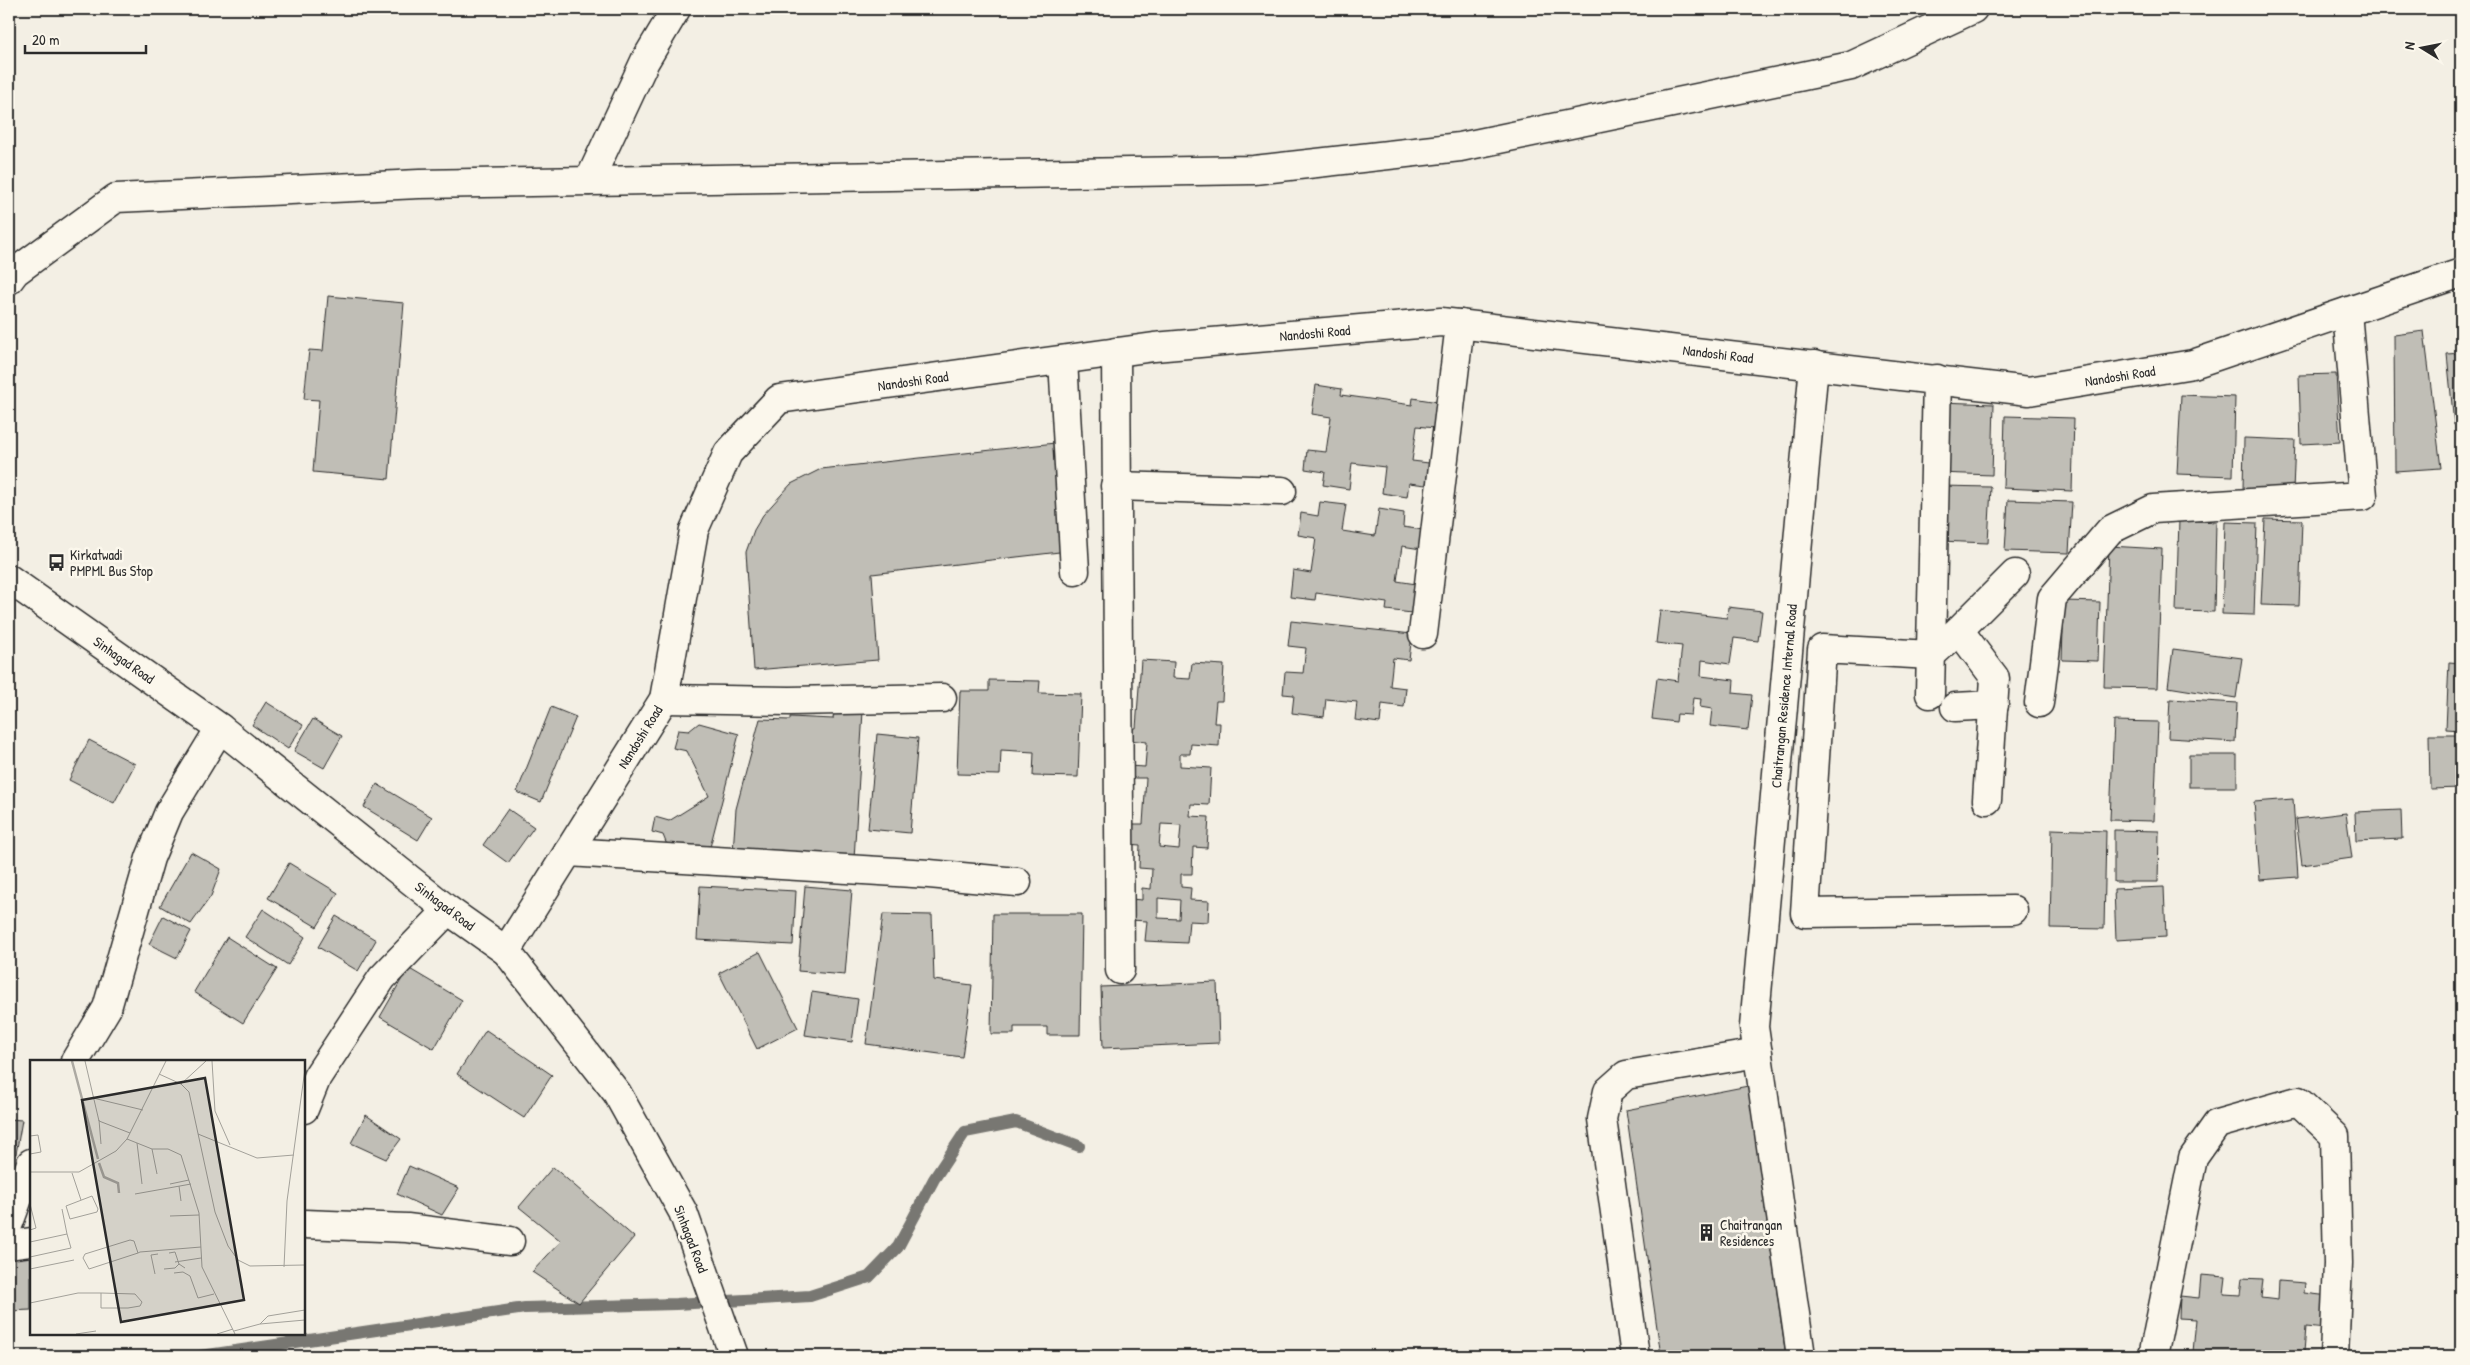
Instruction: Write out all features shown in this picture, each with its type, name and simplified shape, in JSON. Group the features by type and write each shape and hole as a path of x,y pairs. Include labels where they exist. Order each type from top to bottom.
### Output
{"street":[{"path":"589,181 645,61 676,9"},
{"path":"11,271 116,198 419,184 1254,170 1460,147 1851,66 1974,9"},
{"name":"Nandoshi Road","path":"506,951 664,698 694,530 728,453 779,399 1116,352 1441,322 2030,391 2193,364 2461,273"},
{"path":"2039,704 2052,598 2110,530 2153,510 2363,496 2347,312"},
{"path":"1423,634 1460,324"},
{"path":"1116,352 1115,486 1120,970"},
{"path":"1063,360 1075,571"},
{"name":"Chaitrangan Residence Internal Road","path":"1801,1356 1756,1040 1814,366"},
{"path":"1930,694 1936,379"},
{"path":"1115,486 1282,490"},
{"path":"2012,910 1805,913 1822,649 1931,655 1960,630 2015,574"},
{"name":"Sinhagad Road","path":"9,579 220,728 448,910 506,951 618,1093 683,1212 734,1356"},
{"path":"1960,630 1995,678 1986,800"},
{"path":"664,698 790,701 942,698"},
{"path":"1955,707 1994,705"},
{"path":"76,1060 107,1008 150,858 169,812 220,728"},
{"path":"568,852 929,874 1017,882"},
{"path":"305,1107 317,1077 382,978 448,910"},
{"path":"1635,1356 1602,1119 1608,1091 1626,1075 1756,1040"},
{"path":"2154,1356 2193,1158 2217,1124 2298,1100 2335,1136 2338,1264 2334,1356"},
{"path":"9,1223 30,1166"},
{"path":"305,1224 407,1228 510,1241"},
{"path":"9,1245 30,1242"}],"building":[{"path":"328,296 404,303 389,479 313,472 319,400 304,399 309,350 323,351"},
{"path":"2424,331 2441,468 2395,471 2394,335"},
{"path":"2461,353 2461,424 2454,425 2447,354"},
{"path":"2336,374 2340,442 2301,444 2299,375"},
{"path":"1316,385 1342,389 1341,395 1412,405 1413,398 1438,402 1434,428 1417,426 1412,461 1429,463 1426,485 1409,483 1407,497 1382,493 1385,467 1352,463 1349,489 1323,485 1325,472 1305,469 1307,450 1326,452 1331,417 1312,414"},
{"path":"2181,395 2235,397 2233,476 2177,474"},
{"path":"1941,402 1994,404 1992,475 1939,473"},
{"path":"2005,416 2074,418 2072,491 2003,488"},
{"path":"2244,438 2295,440 2293,491 2243,490"},
{"path":"1055,443 1068,551 872,574 878,660 754,670 746,552 754,530 763,515 791,484 821,469"},
{"path":"1941,486 1991,487 1988,543 1939,541"},
{"path":"2008,500 2072,502 2069,553 2005,551"},
{"path":"1320,502 1346,505 1342,531 1375,536 1379,509 1404,513 1403,527 1423,530 1421,549 1402,546 1397,581 1416,584 1412,613 1386,610 1387,603 1316,593 1315,600 1290,597 1293,570 1311,573 1316,538 1298,535 1301,513 1318,516"},
{"path":"2265,519 2302,520 2299,606 2261,605"},
{"path":"2179,520 2216,522 2214,612 2176,611"},
{"path":"2225,522 2257,523 2254,615 2222,614"},
{"path":"2109,546 2162,549 2157,688 2104,687"},
{"path":"2064,601 2100,602 2098,661 2062,660"},
{"path":"1728,607 1762,611 1758,641 1734,638 1730,664 1702,660 1701,676 1734,680 1733,693 1752,695 1748,730 1710,726 1712,709 1700,707 1701,699 1693,698 1691,715 1677,714 1676,722 1652,719 1657,678 1678,681 1682,646 1656,643 1660,610 1727,618"},
{"path":"1291,621 1412,634 1409,660 1393,658 1390,686 1406,688 1404,707 1382,704 1380,723 1355,720 1357,702 1326,699 1324,717 1292,713 1294,695 1283,694 1285,672 1303,673 1306,648 1288,646"},
{"path":"2173,649 2242,658 2236,698 2168,687"},
{"path":"1141,660 1174,662 1173,678 1190,679 1192,663 1224,665 1222,701 1216,701 1214,723 1220,723 1219,746 1191,744 1190,754 1180,754 1180,766 1211,768 1209,805 1191,804 1190,816 1209,817 1207,848 1193,847 1192,874 1181,874 1181,887 1191,888 1190,900 1209,901 1208,922 1189,921 1187,943 1145,941 1147,921 1130,920 1131,899 1142,900 1142,888 1151,889 1152,869 1139,868 1140,845 1127,844 1129,824 1143,824 1146,778 1127,778 1128,766 1145,767 1147,742 1129,740 1129,728 1136,728","holes":["1161,824 1181,825 1179,849 1159,847","1158,898 1180,900 1179,919 1158,918"]},
{"path":"2449,662 2461,663 2461,730 2446,729"},
{"path":"989,680 1040,681 1039,693 1081,694 1078,777 1033,776 1034,752 1001,750 1000,775 957,774 960,691 989,691"},
{"path":"2170,699 2237,703 2235,742 2168,738"},
{"path":"266,702 303,725 288,749 252,725"},
{"path":"551,707 576,717 541,802 517,792"},
{"path":"834,710 863,711 854,859 733,852 736,809 760,719 790,720 790,717 833,719"},
{"path":"313,719 342,736 324,768 294,751"},
{"path":"2114,721 2158,722 2154,821 2110,820"},
{"path":"699,723 739,734 708,855 667,845 663,835 652,832 655,817 669,821 709,796 687,751 673,748 678,730 689,731"},
{"path":"877,734 918,738 910,833 868,829"},
{"path":"2429,735 2461,735 2461,788 2430,789"},
{"path":"89,740 135,764 114,803 69,780"},
{"path":"2189,755 2237,755 2237,787 2189,787"},
{"path":"377,784 432,817 418,840 364,807"},
{"path":"2293,799 2298,877 2260,880 2254,802"},
{"path":"508,809 534,827 508,863 483,845"},
{"path":"2401,810 2402,839 2356,841 2355,812"},
{"path":"2346,813 2352,858 2302,865 2296,819"},
{"path":"2052,829 2106,831 2104,929 2050,928"},
{"path":"2114,830 2159,831 2158,882 2114,882"},
{"path":"191,852 221,869 211,896 191,924 160,906"},
{"path":"289,863 338,893 317,927 268,898"},
{"path":"700,886 796,891 793,945 697,940"},
{"path":"805,886 852,890 845,975 798,971"},
{"path":"2164,887 2166,937 2116,940 2114,889"},
{"path":"263,909 305,937 288,965 245,937"},
{"path":"883,914 932,915 934,980 972,985 962,1057 866,1044"},
{"path":"993,914 1082,914 1080,1035 1047,1035 1047,1027 1014,1027 1014,1034 991,1034"},
{"path":"163,916 191,931 177,958 149,944"},
{"path":"336,916 376,940 358,971 318,947"},
{"path":"227,937 277,969 243,1023 194,992"},
{"path":"760,952 798,1028 757,1049 719,973"},
{"path":"408,968 462,1000 434,1049 380,1017"},
{"path":"1217,982 1219,1043 1103,1048 1101,987"},
{"path":"812,992 858,999 852,1042 805,1035"},
{"path":"486,1030 552,1075 524,1118 457,1074"},
{"name":"Chaitrangan Residences","path":"1748,1086 1786,1356 1661,1356 1626,1110"},
{"path":"366,1115 401,1139 386,1159 351,1143"},
{"path":"9,1119 22,1120 16,1154 9,1153"},
{"path":"409,1166 459,1188 442,1215 397,1194"},
{"path":"553,1167 634,1237 579,1303 532,1272 561,1241 519,1207"},
{"path":"30,1244 30,1310 9,1311 9,1246"},
{"path":"2201,1275 2226,1277 2224,1294 2240,1295 2242,1278 2263,1279 2261,1298 2278,1300 2279,1281 2305,1283 2304,1293 2329,1296 2326,1329 2306,1327 2304,1352 2324,1354 2324,1356 2175,1356 2175,1351 2193,1352 2196,1319 2179,1318 2180,1296 2199,1298"}],"waterway":[{"path":"201,1356 525,1308 676,1304 810,1296 869,1277 898,1247 934,1179 965,1132 1016,1122 1079,1146"}],"place":[{"name":"Kirkatwadi PMPML Bus Stop","path":"56,563"},
{"name":"Chaitrangan Residences","path":"1706,1233"}]}
